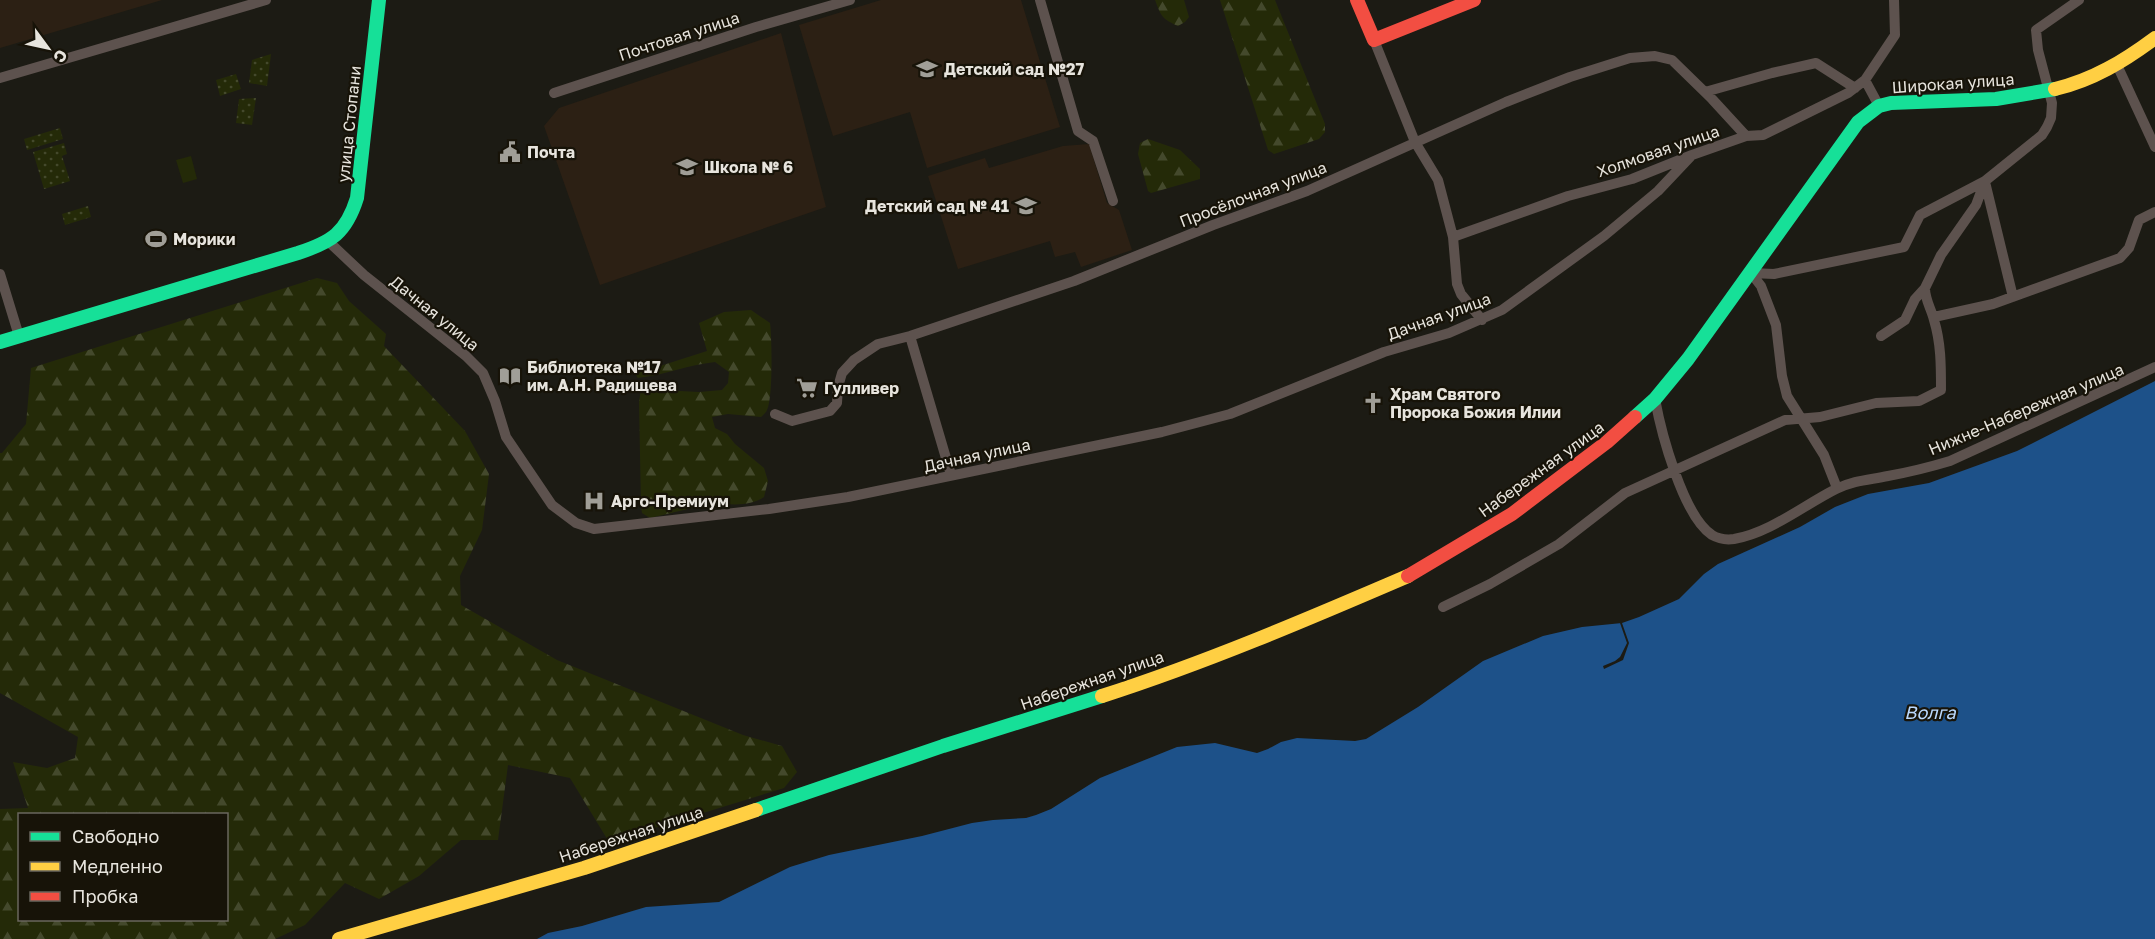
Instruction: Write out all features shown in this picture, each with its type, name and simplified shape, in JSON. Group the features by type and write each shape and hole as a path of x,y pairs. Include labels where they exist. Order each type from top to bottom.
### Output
{"street":[{"path":"0,78 266,0"},
{"name":"улица Стопани","path":"329,242 346,224 357,198 379,0"},
{"name":"Почтовая улица","path":"554,93 756,27 850,0"},
{"path":"1040,0 1078,131 1093,141 1113,201"},
{"path":"1356,0 1415,142 1438,180 1453,237 1457,284 1461,294 1482,320"},
{"path":"1374,40 1474,0"},
{"name":"Холмовая улица","path":"1453,237 1568,196 1632,179 1746,136 1763,135 1855,88 1865,80 1895,35 1894,0"},
{"path":"1751,273 1774,274 1904,247 1920,215 1985,181 2042,135 2051,118 2052,103 2038,50 2036,30 2079,0"},
{"name":"Широкая улица","path":"1751,273 1798,203 1858,122 1880,106 1891,103 2020,96 2049,92 2071,86 2117,65 2155,38"},
{"name":"Просёлочная улица","path":"775,414 792,421 830,411 837,403 842,373 854,360 878,344 910,336 1074,280 1307,191 1517,97 1630,58 1655,56 1672,60 1746,136"},
{"path":"1705,92 1772,72 1816,63 1855,88"},
{"path":"2117,65 2155,147"},
{"path":"1865,80 1880,106"},
{"name":"Дачная улица","path":"329,242 348,262 483,373 495,401 506,437 552,505 576,523 594,529 769,509 848,497 1162,432 1230,414 1384,352 1449,333 1502,310 1604,236 1658,191 1692,155"},
{"path":"1881,336 1905,320 1916,299 1925,288 1941,255 1976,205 1985,181"},
{"path":"1985,181 2013,297"},
{"path":"1934,317 1993,304 2121,258 2129,248 2139,220 2155,212"},
{"path":"0,340 329,242"},
{"path":"0,273 19,336"},
{"path":"1751,273 1761,286 1776,325 1782,376 1787,396 1824,455 1837,488"},
{"name":"Набережная улица","path":"339,939 584,868 943,746 1133,686 1314,616 1413,574 1512,514 1606,442 1655,399 1688,359 1751,273"},
{"path":"1443,607 1490,584 1559,544 1625,493 1785,420 1820,417 1876,403 1919,401 1941,390 1941,353 1934,317 1925,300 1925,288"},
{"path":"910,336 951,475"},
{"name":"Нижне-Набережная улица","path":"1655,399 1660,428 1674,471 1699,521 1711,534 1721,539 1735,539 1789,517 1837,488 1866,478 1922,469 1950,461 2155,368"}],"shaded area":[{"path":"0,0 162,0 0,48"},
{"name":"Детский сад №27","path":"881,0 1021,0 1060,127 927,168 910,112 833,136 799,25"},
{"name":"Школа № 6","path":"781,33 826,207 600,285 544,126 559,108"},
{"name":"Детский сад № 41","path":"1089,144 1107,203 1119,210 1132,250 1081,267 1075,252 1055,257 1050,241 958,269 928,176 985,158 989,168 1063,146"}],"green space":[{"path":"1155,0 1184,0 1189,17 1178,26 1173,24 1165,19"},
{"path":"1220,0 1275,0 1325,124 1325,132 1319,139 1274,154 1268,150"},
{"path":"271,54 267,86 249,83 252,60"},
{"path":"236,74 241,89 220,96 216,80"},
{"path":"256,98 252,125 236,123 239,99"},
{"path":"60,128 63,139 27,150 24,139"},
{"path":"1148,139 1180,150 1200,169 1200,179 1151,193 1148,191 1138,154 1140,143"},
{"path":"64,143 67,154 62,156 70,181 44,189 33,152"},
{"path":"191,156 197,179 183,183 176,160"},
{"path":"88,206 91,217 65,225 62,214"},
{"path":"317,278 337,283 349,301 386,334 384,346 465,431 489,474 482,530 460,576 461,605 557,660 743,735 782,746 797,772 784,788 609,842 570,778 508,765 498,840 461,840 419,876 379,899 345,883 305,925 275,939 0,939 0,809 28,808 13,762 47,768 75,758 78,737 0,693 0,453 26,424 31,368"},
{"path":"751,310 770,323 772,354 767,410 761,417 728,414 712,417 715,428 727,434 735,444 764,468 768,481 764,497 741,504 724,504 700,499 692,508 650,518 642,513 641,506 639,402 641,389 699,392 722,390 728,383 729,372 715,362 648,377 638,378 635,374 707,351 699,323 724,312"}],"water":[{"name":"Волга","path":"2155,381 2155,939 537,939 548,933 582,926 646,907 719,902 790,867 829,855 972,823 1036,815 1051,809 1100,778 1177,747 1215,743 1257,753 1281,742 1297,738 1355,741 1366,739 1418,707 1483,661 1543,636 1582,627 1622,623 1639,617 1679,599 1704,574 1718,564 1800,527 1835,507 1868,494 1929,483 2017,451"}],"pier":[{"path":"1620,623 1622,623 1629,643 1623,660 1604,669 1603,666 1620,657 1627,643"}],"traffic: fast":[{"path":"0,342 298,253 320,245 336,234 348,220 357,198 379,0"},
{"path":"1635,417 1655,399 1688,359 1858,122 1879,106 1891,103 1996,99 2055,89"},
{"path":"756,810 943,746 1102,696"}],"traffic: slow":[{"path":"2055,89 2108,69 2155,38"},
{"path":"1102,696 1218,655 1408,576"},
{"path":"339,939 584,868 756,810"}],"traffic: jam":[{"path":"1357,0 1374,40 1474,0"},
{"path":"1408,576 1512,514 1607,442 1635,417"}],"place":[{"name":"Детский сад №27","path":"927,69"},
{"name":"Почта","path":"510,152"},
{"name":"Школа № 6","path":"687,167"},
{"name":"Детский сад № 41","path":"1026,206"},
{"name":"Морики","path":"156,239"},
{"name":"Библиотека №17 им. А.Н. Радищева","path":"510,376"},
{"name":"Гулливер","path":"807,388"},
{"name":"Храм Святого Пророка Божия Илии","path":"1373,403"},
{"name":"Арго-Премиум","path":"594,501"}]}
